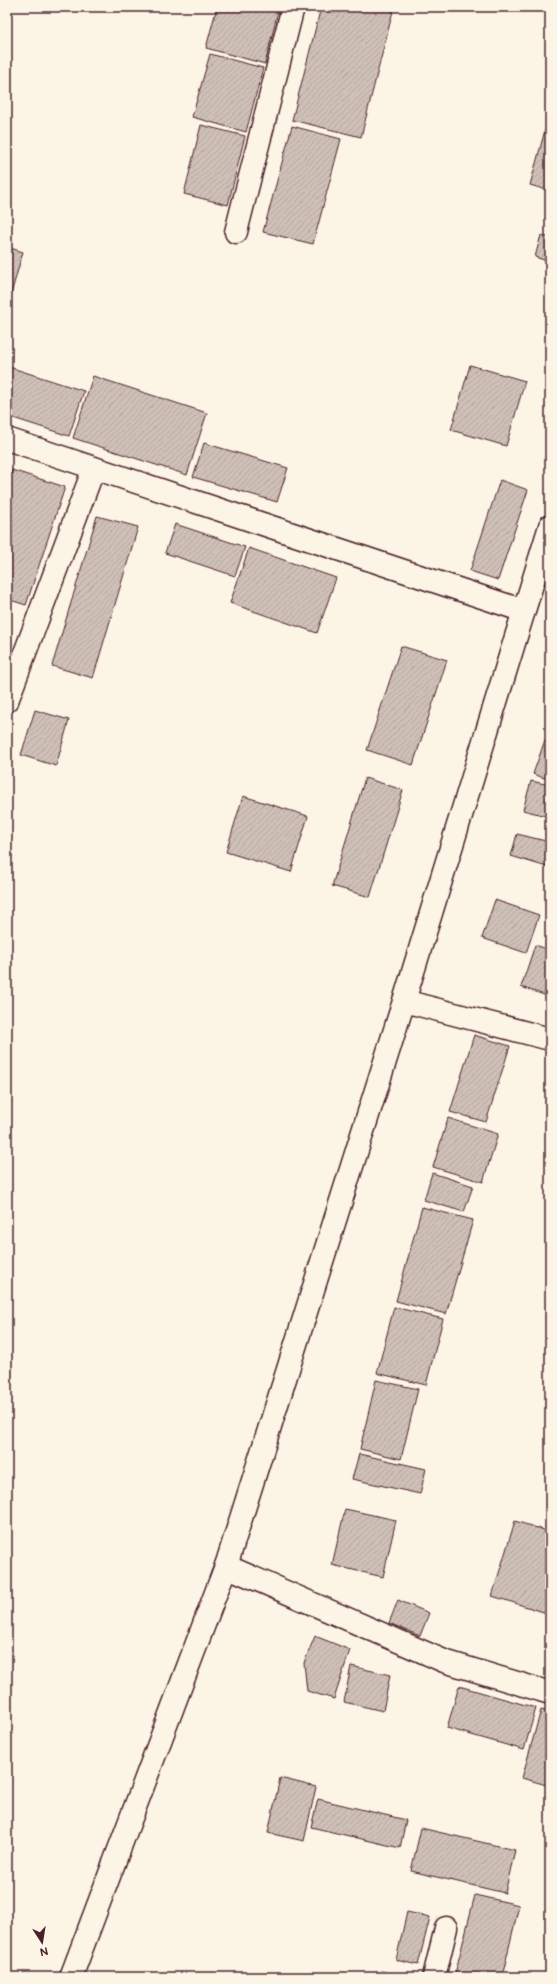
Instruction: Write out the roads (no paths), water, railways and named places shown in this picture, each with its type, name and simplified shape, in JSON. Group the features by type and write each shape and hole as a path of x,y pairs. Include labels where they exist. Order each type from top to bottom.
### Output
{"street":[{"path":"236,232 293,7"},
{"path":"7,439 524,611"},
{"path":"7,701 94,468"},
{"path":"71,1977 226,1566 404,1001 550,526"},
{"path":"404,1001 550,1040"},
{"path":"226,1566 444,1661 550,1693"},
{"path":"434,1977 446,1928"}]}
